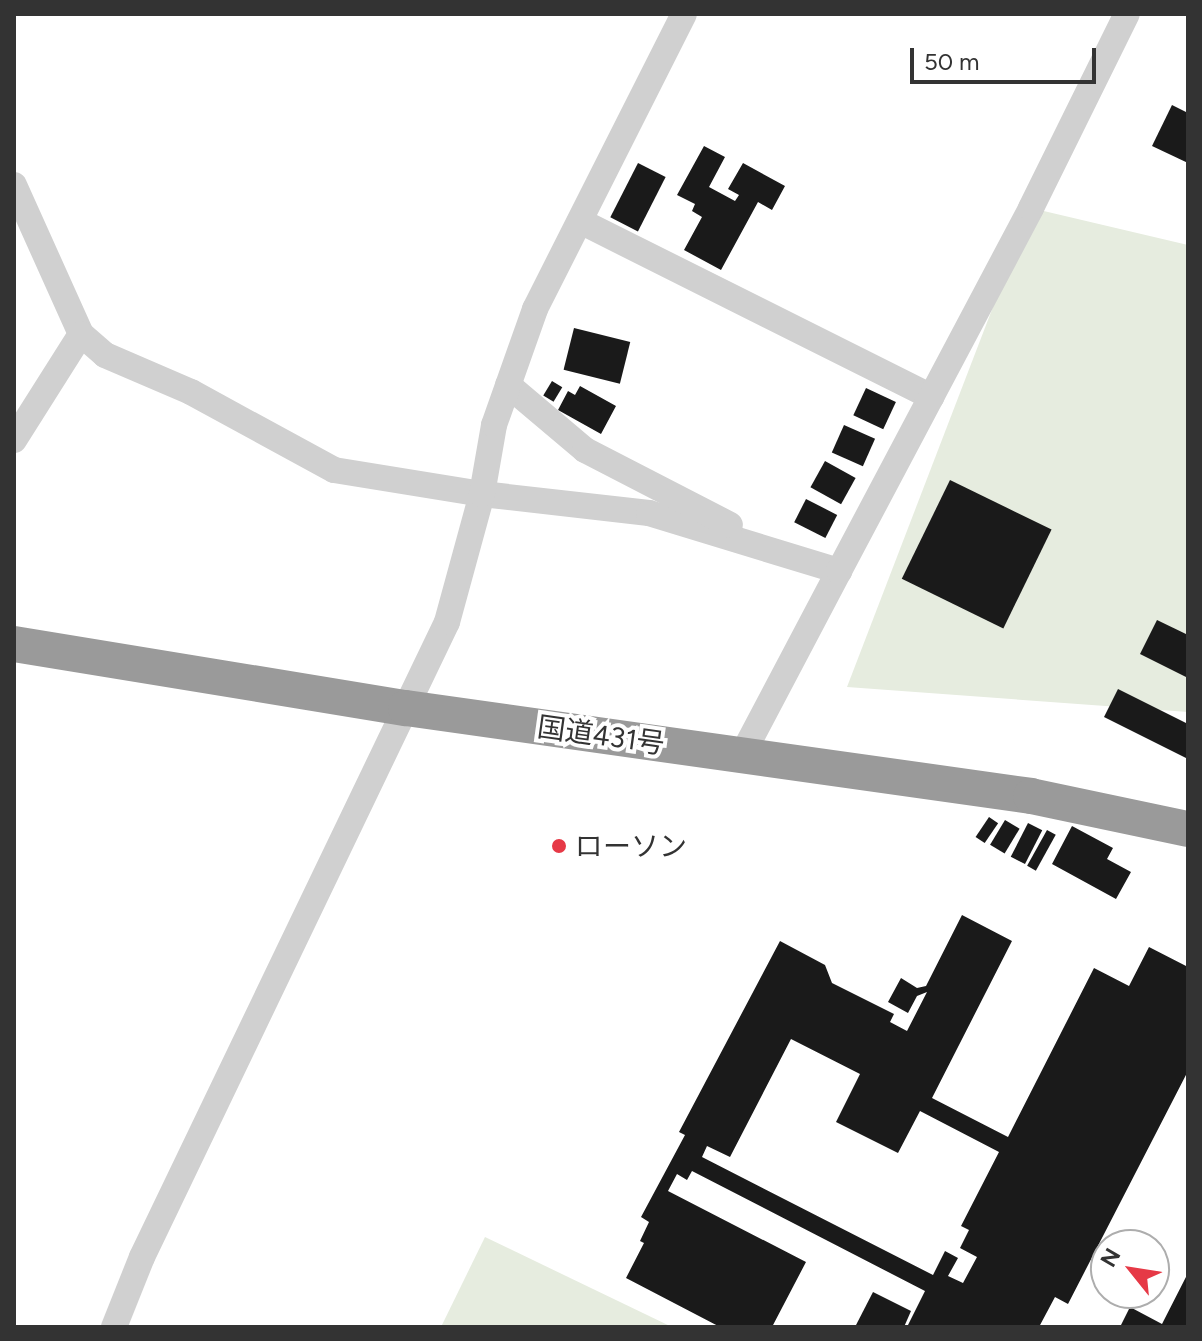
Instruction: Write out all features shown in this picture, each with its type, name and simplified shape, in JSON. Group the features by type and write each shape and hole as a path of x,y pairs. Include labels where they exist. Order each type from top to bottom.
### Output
{"highway":[{"name":"国道431号","path":"14,644 406,708 1031,796 1188,829"}],"street":[{"path":"114,1327 142,1257 447,622 482,494 494,425 535,309 684,14"},
{"path":"742,755 1031,208 1127,14"},
{"path":"14,185 81,334 105,355 191,392 334,470 482,494 649,513 839,571"},
{"path":"580,221 931,397"},
{"path":"14,440 81,334"},
{"path":"508,385 585,450 789,556"}],"shaded area":[{"path":"1031,208 1188,245 1188,712 847,687"},
{"path":"485,1237 672,1327 441,1327"}],"building":[{"path":"1172,105 1188,113 1188,163 1152,146"},
{"path":"704,146 725,157 709,187 735,201 739,195 728,189 743,163 785,186 772,210 758,202 721,270 684,250 702,217 692,211 695,204 677,195"},
{"path":"638,163 666,177 638,231 610,217"},
{"path":"574,328 630,342 620,384 564,370"},
{"path":"552,381 562,387 554,402 543,396"},
{"path":"580,386 616,406 601,434 558,410 568,391 575,395"},
{"path":"866,388 896,402 883,429 853,415"},
{"path":"844,425 875,439 863,466 832,452"},
{"path":"825,461 856,478 841,504 810,487"},
{"path":"950,480 1052,530 1003,628 902,579"},
{"path":"806,499 837,515 825,538 794,522"},
{"path":"1157,620 1188,635 1188,678 1140,654"},
{"path":"1118,689 1188,724 1188,759 1104,717"},
{"path":"989,817 998,823 985,843 976,837"},
{"path":"1005,820 1020,829 1005,854 990,845"},
{"path":"1028,823 1042,830 1025,864 1011,857"},
{"path":"1072,826 1113,848 1107,859 1131,872 1116,899 1052,864"},
{"path":"1047,830 1056,835 1036,871 1027,866"},
{"path":"962,915 1012,941 932,1098 1008,1137 1094,968 1129,986 1149,947 1188,967 1188,1071 1107,1229 1090,1229 1090,1261 1068,1304 1055,1297 1039,1327 907,1327 925,1291 692,1171 687,1180 677,1174 668,1191 806,1262 772,1327 720,1327 626,1278 644,1243 640,1241 649,1222 641,1217 685,1135 679,1132 780,941 825,965 832,983 894,1014 890,1022 907,1031 927,992 917,996 908,1013 888,1002 901,978 917,988 926,986","holes":["791,1039 860,1074 836,1122 898,1153 920,1111 999,1152 961,1226 969,1230 960,1248 977,1257 963,1283 948,1276 958,1258 945,1251 933,1275 702,1157 707,1146 730,1157"]},
{"path":"1188,1273 1188,1327 1120,1327 1129,1309 1162,1324"},
{"path":"873,1292 911,1311 904,1327 855,1327"}],"place":[{"name":"ローソン","path":"559,846"}]}
